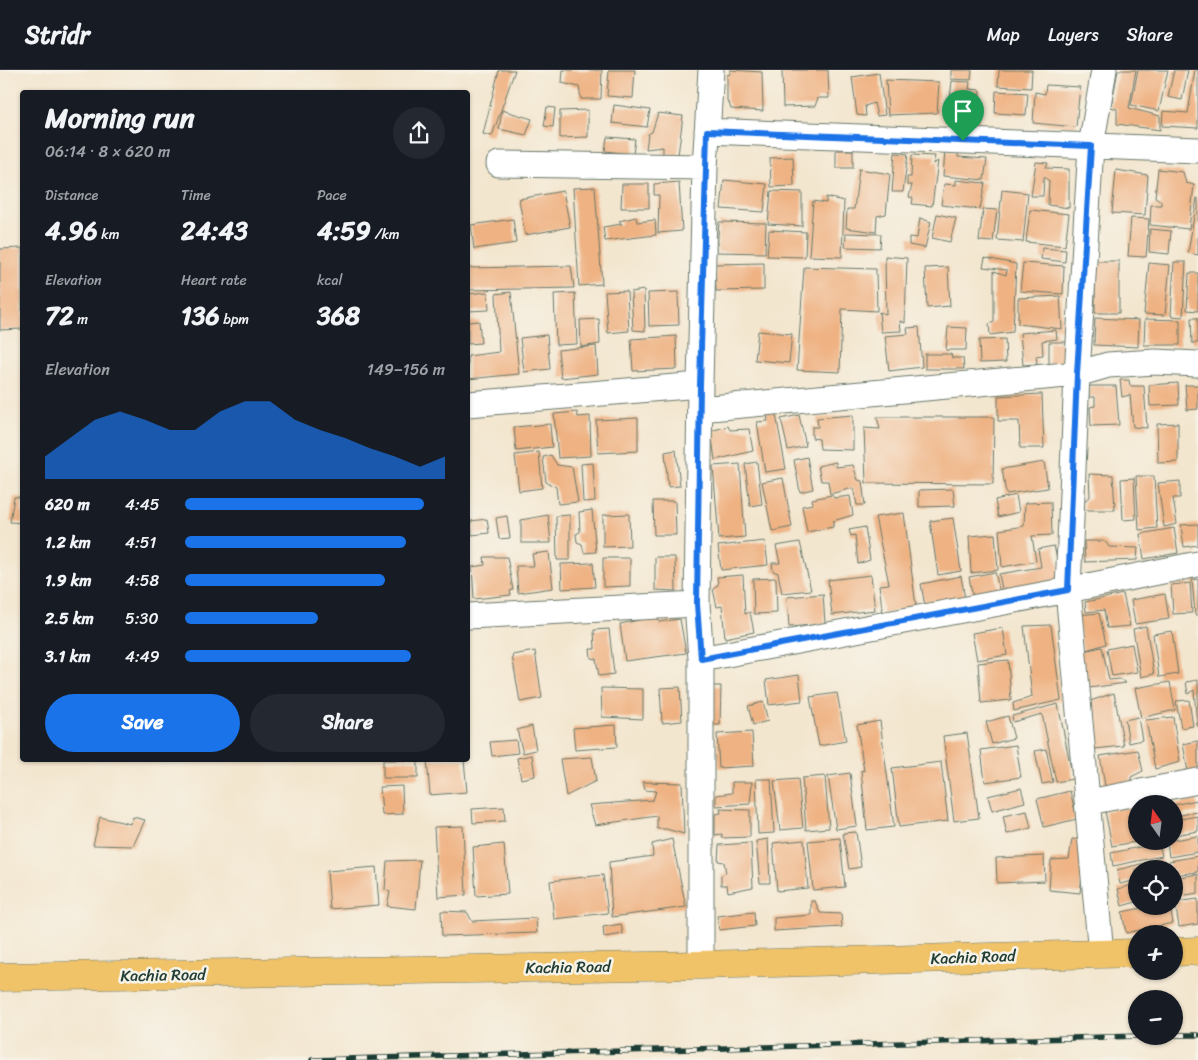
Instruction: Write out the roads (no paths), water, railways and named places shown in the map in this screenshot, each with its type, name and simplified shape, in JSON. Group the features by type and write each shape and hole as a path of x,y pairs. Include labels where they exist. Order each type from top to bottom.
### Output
{"main road":[{"path":"1183,952 1198,951"},
{"name":"Kachia Road","path":"0,978 701,965 1128,953"}],"street":[{"path":"701,965 701,659 697,604 705,167 711,70"},
{"path":"1101,954 1068,590 1077,374 1091,146 1104,70"},
{"path":"707,131 1198,150"},
{"path":"499,164 705,167"},
{"path":"470,404 700,397 1077,374 1108,365 1155,362 1198,364"},
{"path":"701,659 1198,564"},
{"path":"470,616 697,604"},
{"path":"1088,802 1198,781"}],"railway":[{"path":"1183,1035 1198,1035"},
{"path":"312,1060 1128,1036"}]}
